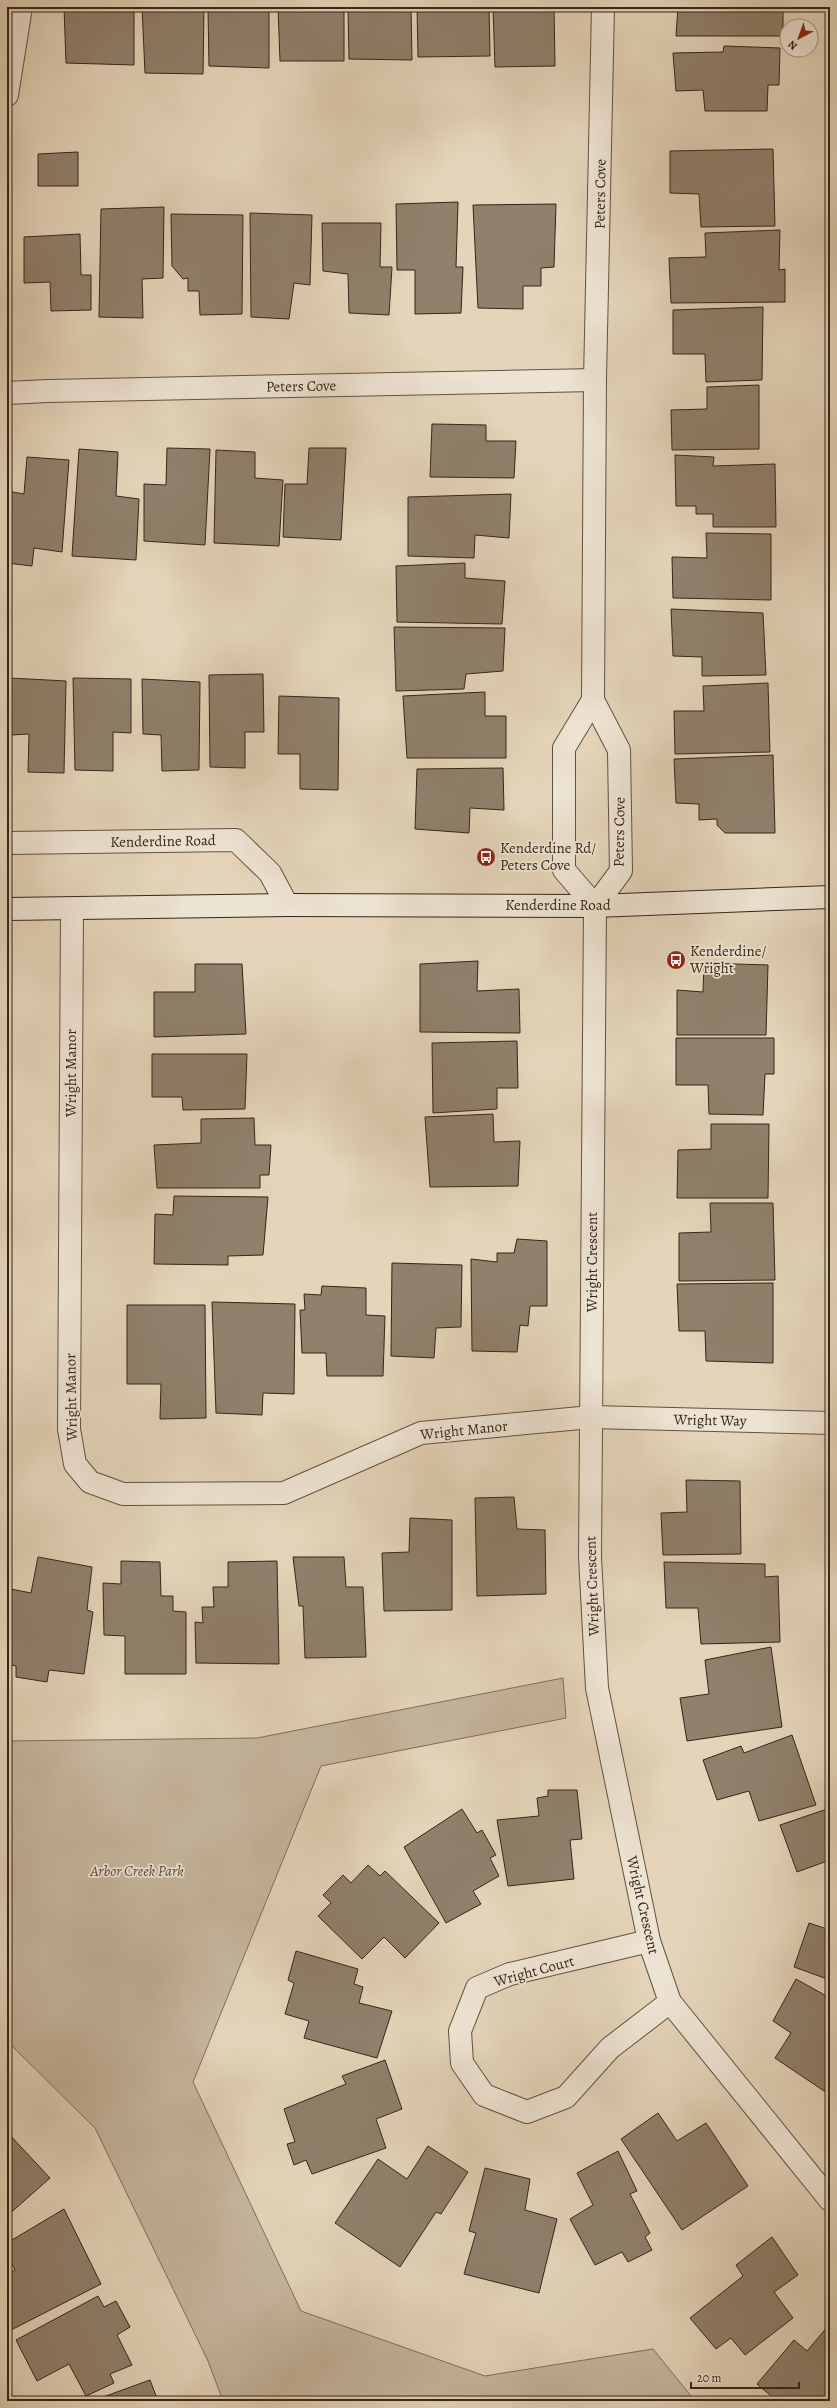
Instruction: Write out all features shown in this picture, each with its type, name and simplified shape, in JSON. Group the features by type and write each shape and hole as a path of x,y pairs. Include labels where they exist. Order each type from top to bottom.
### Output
{"street":[{"path":"7,95 21,7"},
{"name":"Peters Cove","path":"595,906 621,871 619,750 594,700 596,380 603,7"},
{"name":"Peters Cove","path":"7,394 56,391 596,380"},
{"path":"594,700 564,748 564,870 595,906"},
{"name":"Kenderdine Road","path":"7,843 236,840 270,873 287,905"},
{"name":"Kenderdine Road","path":"7,910 287,905 595,906 830,897"},
{"name":"Wright Crescent","path":"595,906 590,1557 597,1688 649,1941 670,2002 830,2200"},
{"name":"Wright Manor","path":"72,909 69,1428 75,1464 90,1482 123,1494 284,1493 421,1433 591,1417"},
{"name":"Wright Way","path":"591,1417 830,1423"},
{"name":"Wright Court","path":"649,1941 510,1974 477,1988 460,2031 462,2063 484,2095 527,2112 566,2097 610,2048 670,2002"}],"green space":[{"name":"Arbor Creek Park","path":"563,1678 566,1718 321,1766 193,2082 301,2311 485,2376 653,2349 695,2401 223,2401 208,2361 95,2128 7,2041 7,1741 257,1738"}],"building":[{"path":"64,7 134,7 134,65 66,63"},
{"path":"142,7 204,7 203,74 145,73"},
{"path":"227,7 269,7 269,68 209,66 208,11"},
{"path":"278,7 344,7 344,61 280,61"},
{"path":"348,7 411,7 412,60 349,59"},
{"path":"417,7 489,7 490,56 418,57"},
{"path":"493,7 554,7 555,66 495,67"},
{"path":"678,7 783,7 783,18 779,18 779,36 676,36"},
{"path":"724,46 779,48 779,85 768,85 767,111 705,111 703,90 676,91 673,53 723,52"},
{"path":"773,149 775,226 701,227 699,194 670,193 670,151"},
{"path":"78,152 78,186 38,186 38,154"},
{"path":"458,202 456,267 463,267 461,313 415,314 415,270 397,270 396,204"},
{"path":"556,204 554,267 541,268 541,286 523,286 523,309 478,308 473,205"},
{"path":"164,207 163,278 142,279 143,318 99,317 101,209"},
{"path":"250,213 312,215 310,285 294,283 289,319 251,317"},
{"path":"171,214 243,215 242,314 200,315 199,291 188,291 188,278 183,279 172,266"},
{"path":"322,223 381,223 380,267 392,267 389,315 349,313 348,274 323,271"},
{"path":"780,230 779,270 785,269 785,302 671,303 669,258 706,257 705,233"},
{"path":"80,234 81,275 91,275 91,310 51,311 50,282 24,283 24,237"},
{"path":"763,307 762,380 706,382 705,354 673,354 673,310"},
{"path":"759,385 759,449 672,450 671,410 707,409 707,387"},
{"path":"432,424 486,425 486,441 516,441 514,478 430,477"},
{"path":"167,448 210,449 205,545 144,541 144,484 166,485"},
{"path":"309,448 346,448 341,540 283,537 285,484 307,484"},
{"path":"79,449 118,452 116,496 139,499 136,560 72,556"},
{"path":"216,450 255,452 255,478 283,480 279,546 214,543"},
{"path":"675,455 714,457 713,466 775,464 776,527 713,527 713,514 696,514 696,506 676,506"},
{"path":"27,457 69,460 62,552 34,548 32,566 7,563 7,491 24,494"},
{"path":"511,494 509,538 475,535 474,558 408,556 408,497"},
{"path":"706,533 771,534 771,600 673,598 672,557 707,558"},
{"path":"465,563 465,578 505,581 502,624 397,622 396,566"},
{"path":"671,609 763,613 766,675 702,676 702,657 673,656"},
{"path":"394,627 505,628 503,671 466,674 464,689 396,691"},
{"path":"263,674 264,732 245,732 245,768 210,767 209,675"},
{"path":"10,678 66,681 64,773 28,772 29,734 11,735"},
{"path":"73,678 131,679 131,733 113,732 113,771 75,770"},
{"path":"142,679 200,682 199,770 162,771 161,735 143,734"},
{"path":"768,683 770,752 675,754 674,711 704,711 703,686"},
{"path":"485,692 485,716 506,716 506,758 407,758 403,696"},
{"path":"279,696 339,698 338,790 300,789 300,754 278,754"},
{"path":"773,755 775,833 725,833 717,825 717,819 699,820 699,804 676,803 674,759"},
{"path":"503,768 504,810 470,808 469,833 415,829 417,769"},
{"path":"478,961 477,991 519,989 520,1033 420,1032 420,964"},
{"path":"704,963 768,965 766,1035 677,1035 677,990 703,992"},
{"path":"195,964 242,964 246,1034 154,1037 154,992 195,992"},
{"path":"676,1038 774,1038 774,1074 765,1074 763,1115 709,1114 708,1085 676,1085"},
{"path":"517,1041 518,1088 497,1088 497,1109 433,1113 432,1043"},
{"path":"152,1054 247,1054 245,1109 183,1110 182,1097 152,1097"},
{"path":"493,1114 494,1142 520,1141 518,1186 430,1187 425,1117"},
{"path":"254,1118 255,1145 271,1145 269,1175 260,1175 260,1188 157,1188 154,1145 201,1143 201,1119"},
{"path":"711,1124 769,1124 768,1198 677,1198 678,1150 711,1149"},
{"path":"174,1196 268,1197 263,1255 228,1256 228,1265 154,1264 155,1214 173,1215"},
{"path":"710,1203 773,1203 775,1280 679,1281 679,1233 711,1232"},
{"path":"517,1239 547,1241 547,1306 530,1306 528,1326 520,1325 517,1352 472,1351 471,1259 497,1262 497,1253 514,1253"},
{"path":"392,1263 462,1265 461,1327 436,1328 434,1358 391,1356"},
{"path":"773,1283 773,1363 706,1361 705,1331 679,1331 677,1284"},
{"path":"322,1286 366,1288 366,1315 385,1316 383,1376 327,1376 326,1353 302,1353 300,1310 305,1310 304,1294 321,1295"},
{"path":"212,1302 295,1304 294,1394 263,1393 262,1415 216,1413"},
{"path":"127,1305 205,1305 206,1418 160,1419 161,1384 127,1384"},
{"path":"686,1480 740,1481 741,1554 663,1555 661,1513 687,1512"},
{"path":"514,1497 517,1529 545,1530 546,1594 477,1596 475,1498"},
{"path":"410,1518 452,1520 452,1610 384,1611 382,1553 409,1552"},
{"path":"38,1557 92,1567 87,1610 93,1612 84,1674 49,1670 47,1682 16,1677 16,1666 7,1664 7,1611 11,1589 31,1593"},
{"path":"293,1557 344,1557 346,1587 363,1587 366,1657 305,1658 303,1606 299,1606"},
{"path":"121,1561 160,1562 161,1596 173,1596 173,1611 186,1612 186,1674 125,1674 125,1636 104,1635 103,1583 121,1584"},
{"path":"277,1561 279,1664 196,1663 195,1622 203,1623 202,1607 214,1607 213,1587 228,1587 228,1562"},
{"path":"664,1562 765,1564 765,1577 778,1576 780,1642 701,1644 698,1608 666,1608"},
{"path":"771,1647 782,1727 687,1741 680,1698 709,1694 705,1660"},
{"path":"792,1735 816,1805 759,1821 749,1791 717,1800 703,1760 741,1746 744,1753"},
{"path":"548,1790 577,1790 582,1839 570,1840 574,1879 508,1886 497,1820 539,1816 537,1798 548,1796"},
{"path":"830,1808 830,1860 797,1872 780,1825"},
{"path":"462,1809 477,1833 482,1830 496,1855 490,1858 499,1876 473,1891 481,1904 446,1923 404,1847"},
{"path":"368,1865 380,1876 385,1871 439,1923 405,1958 384,1937 362,1959 318,1916 331,1903 323,1895 343,1875 351,1883"},
{"path":"809,1923 830,1930 830,1980 794,1967"},
{"path":"296,1951 358,1969 354,1984 363,1987 359,2003 392,2011 377,2058 304,2038 309,2021 285,2014 294,1983 288,1980"},
{"path":"796,1979 830,1998 830,2009 827,2014 830,2015 830,2095 775,2058 791,2033 773,2021"},
{"path":"385,2060 402,2109 376,2119 386,2148 312,2174 306,2160 294,2165 287,2144 295,2142 284,2109 346,2084 342,2076"},
{"path":"658,2113 677,2141 706,2123 748,2186 682,2230 621,2139"},
{"path":"7,2132 50,2178 7,2216"},
{"path":"428,2146 468,2172 441,2214 436,2212 400,2267 335,2223 378,2159 407,2179"},
{"path":"618,2151 637,2191 630,2194 650,2233 645,2237 652,2250 628,2262 622,2252 595,2265 570,2219 593,2205 577,2173"},
{"path":"485,2168 530,2179 525,2210 557,2219 539,2293 464,2274 476,2233 469,2231"},
{"path":"64,2209 101,2284 11,2330 7,2323 7,2275 15,2270 7,2255 7,2243"},
{"path":"772,2237 798,2275 774,2292 793,2318 745,2355 731,2338 716,2349 690,2318 743,2276 736,2265"},
{"path":"98,2296 104,2307 116,2301 130,2327 117,2335 132,2365 110,2374 114,2383 86,2396 69,2364 37,2381 16,2340"},
{"path":"829,2325 829,2401 777,2401 757,2384 794,2340 807,2351"},
{"path":"150,2380 158,2401 92,2401"}],"place":[{"name":"Kenderdine Rd/ Peters Cove","path":"486,857"},
{"name":"Kenderdine/ Wright","path":"676,960"}]}
